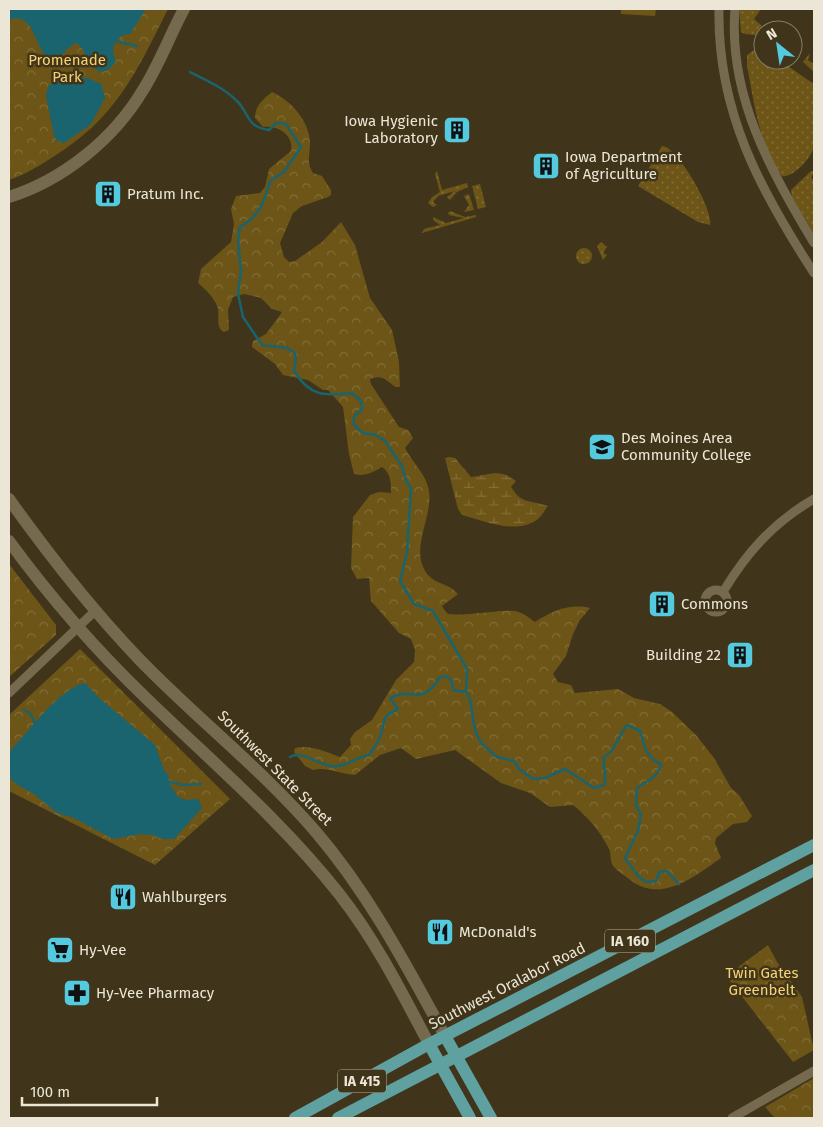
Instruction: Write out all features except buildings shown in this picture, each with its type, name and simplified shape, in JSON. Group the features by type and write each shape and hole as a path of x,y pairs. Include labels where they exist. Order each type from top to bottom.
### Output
{"main road":[{"path":"9,197 40,184 73,164 117,125 145,88 184,9"},
{"name":"Southwest State Street","path":"9,499 36,538 95,611 141,661 267,778 318,833 367,898 491,1118"},
{"path":"9,541 78,627 145,697 274,819 325,876 372,939 470,1118"},
{"name":"Southwest Oralabor Road","path":"295,1118 429,1044 814,845"},
{"name":"IA 160","path":"440,1065 814,870"},
{"name":"IA 415","path":"338,1118 440,1065"}],"street":[{"path":"719,9 723,76 741,141 767,194 814,273"},
{"path":"735,9 739,72 751,120 776,178 814,243"},
{"path":"723,592 762,537 784,518 814,499"},
{"path":"9,693 95,611"},
{"path":"732,1118 814,1071"}],"green space":[{"name":"Promenade Park","path":"9,9 168,9 134,74 109,110 75,142 37,167 9,180"},
{"path":"621,9 656,9 655,16 621,14"},
{"path":"739,9 761,9 754,19 755,20 753,20 753,35 741,32"},
{"path":"753,51 753,70 794,70 814,84 816,124 813,151 802,166 787,176 782,176 774,165 758,123 747,65 747,55"},
{"path":"810,53 808,60 814,64 814,72 803,62"},
{"path":"272,92 286,100 303,120 309,135 309,162 311,169 313,173 322,176 331,190 331,195 328,197 302,206 293,213 280,243 284,257 289,262 295,261 322,242 341,222 355,245 370,298 392,330 399,362 400,387 396,387 384,378 378,377 370,379 371,384 399,427 408,430 413,438 405,448 428,485 428,512 420,554 422,564 431,578 451,588 458,594 442,606 447,613 451,614 514,611 535,622 548,614 568,607 590,608 580,620 566,656 553,674 558,682 571,685 575,693 618,689 634,698 660,704 672,712 696,735 714,758 731,788 739,795 752,816 747,822 733,824 716,838 715,843 721,858 689,879 665,889 641,886 613,866 610,851 602,836 589,819 573,805 550,807 530,793 501,783 455,750 416,759 401,748 380,755 355,775 328,770 313,770 305,766 294,752 295,748 306,747 340,757 351,745 350,739 355,732 372,720 396,680 414,662 415,650 411,639 399,633 371,601 369,578 357,579 351,568 353,517 370,495 379,492 391,493 389,475 382,467 365,474 354,474 349,454 343,407 328,390 323,390 308,380 283,375 275,364 252,347 253,341 266,334 282,312 272,309 261,298 244,294 233,297 228,310 229,330 224,332 218,324 218,309 215,302 209,293 198,283 201,269 231,242 234,224 231,209 236,196 260,193 265,187 269,169 291,151 290,140 287,135 279,129 263,127 255,118 258,106"},
{"path":"662,146 669,149 676,156 701,193 710,217 710,225 698,222 638,186"},
{"path":"437,171 442,190 467,183 468,187 457,192 450,200 447,197 455,191 438,196 433,202 437,205 433,207 428,203 432,197 440,192 435,174"},
{"path":"811,171 814,172 811,178 814,180 814,234 792,197 791,190"},
{"path":"480,184 486,207 478,209 472,186"},
{"path":"469,194 474,210 464,212 469,205 464,196"},
{"path":"450,211 465,217 476,215 476,217 422,233 424,229 440,225 433,220 433,217 446,223 464,218 449,215"},
{"path":"601,242 607,247 603,253 607,255 603,260 597,246"},
{"path":"584,248 590,250 592,256 590,262 584,264 578,262 576,256 578,250"},
{"path":"445,458 455,458 471,477 499,473 510,477 516,481 511,487 519,497 548,506 537,520 527,525 518,526 499,525 462,515 458,509"},
{"path":"9,564 56,625 56,635 9,677"},
{"path":"80,649 230,799 155,865 9,791 9,715"},
{"name":"Twin Gates Greenbelt","path":"768,945 777,962 802,997 814,1050 793,1062 726,976"},
{"path":"814,1078 814,1118 775,1118 765,1107"}],"water":[{"path":"9,9 146,9 130,34 117,40 113,47 116,61 109,69 103,72 98,71 94,67 77,43 58,57 48,57 43,52 26,22 19,19 9,20"},
{"path":"69,77 87,78 101,84 105,98 91,124 64,143 57,141 54,136 46,95 49,85"},
{"path":"85,683 99,698 155,745 164,770 169,776 168,782 179,798 187,800 198,799 202,808 174,839 163,839 152,835 140,834 113,839 74,818 57,813 9,777 9,754 11,750 56,701 76,686"}],"waterway":[{"path":"115,41 137,46"},
{"path":"190,72 232,96 256,126 269,130 276,123 286,124 301,147 284,172 270,181 266,196 257,213 240,227 238,241 241,271 238,294 243,317 262,345 287,348 295,353 294,371 306,386 319,393 352,393 361,401 362,409 354,417 354,425 363,433 376,435 385,441 402,466 406,481 411,488 407,553 400,581 414,604 433,611 467,669 466,692 470,699 475,731 482,744 497,757 514,761 519,769 533,779 545,778 565,769 594,788 604,785 604,757 614,747 627,725 640,731 644,746 649,754 661,764 658,772 637,788 636,806 641,814 638,831 625,858 638,876 646,882 656,881 659,872 667,871 679,884"},
{"path":"290,757 295,755 305,756 331,766 346,764 369,755 376,745 386,716 398,709 390,698 404,694 421,695 432,687 439,678 446,676 452,681 453,690 466,692"},
{"path":"24,710 31,714 35,724"},
{"path":"166,781 183,785 201,784"}],"place":[{"name":"Iowa Hygienic Laboratory","path":"457,130"},
{"name":"Iowa Department of Agriculture","path":"546,166"},
{"name":"Pratum Inc.","path":"108,194"},
{"name":"Des Moines Area Community College","path":"602,447"},
{"name":"Commons","path":"662,604"},
{"name":"Building 22","path":"740,655"},
{"name":"Wahlburgers","path":"123,897"},
{"name":"McDonald's","path":"440,932"},
{"name":"Hy-Vee","path":"60,950"},
{"name":"Hy-Vee Pharmacy","path":"77,993"}]}
